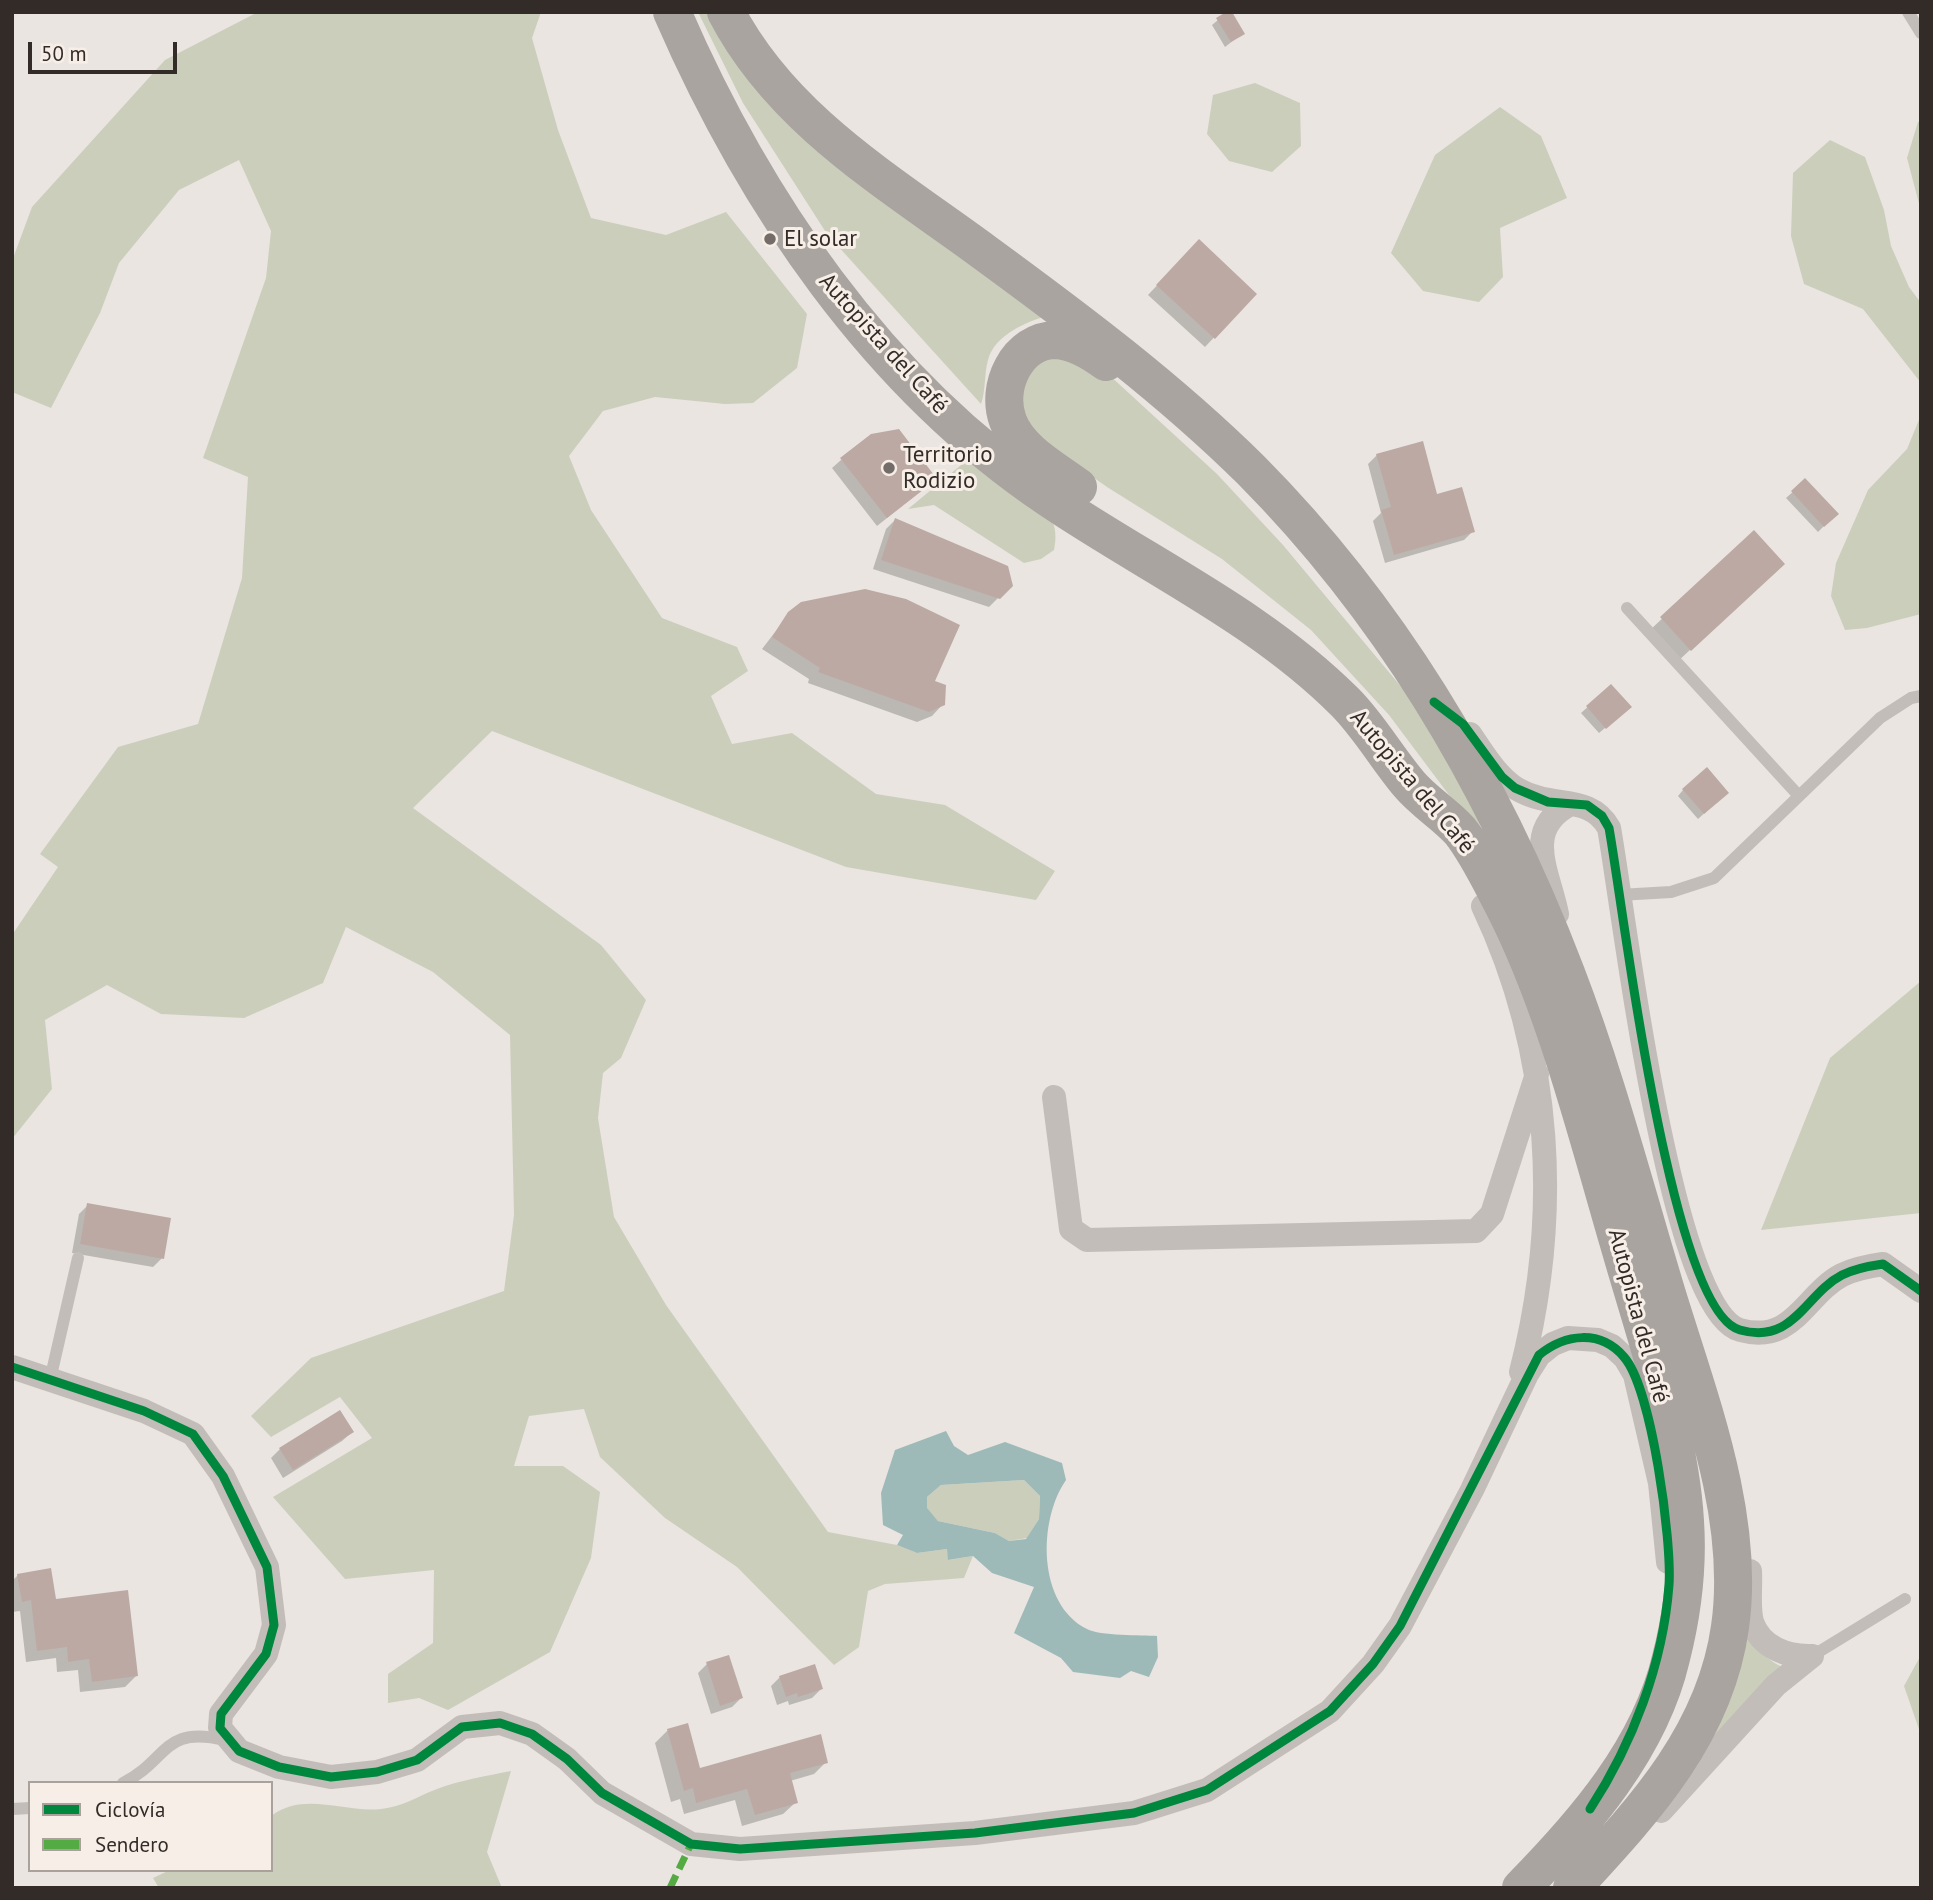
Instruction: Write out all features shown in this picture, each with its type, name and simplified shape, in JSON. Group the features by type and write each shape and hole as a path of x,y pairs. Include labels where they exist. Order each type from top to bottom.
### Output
{"highway":[{"name":"Autopista del Café","path":"672,12 723,123 778,217 847,308 914,382 962,430 1017,476 1084,521 1208,595 1298,659 1349,706 1415,791 1459,830 1502,902 1523,947 1560,1053 1611,1217 1665,1412 1682,1492 1686,1527 1682,1597 1664,1686 1635,1746 1590,1810 1521,1888"},
{"name":"Autopista del Café","path":"726,12 757,62 801,114 863,164 1091,330 1166,392 1257,477 1326,553 1434,702 1495,809 1567,977 1712,1448 1730,1523 1733,1555 1730,1628 1723,1663 1711,1700 1684,1755 1644,1810 1572,1888"},
{"path":"1298,659 1269,607 1202,562 1080,489 1037,457 1008,421 1004,402 1010,371 1030,348 1044,342 1057,340 1089,350 1188,431 1284,528 1326,553"}],"street":[{"path":"1434,702 1463,724 1502,777 1515,788 1548,802 1587,805 1602,816 1609,828 1669,1178 1689,1248 1718,1312 1738,1330 1759,1332 1788,1325 1840,1276 1883,1264 1921,1291"},
{"path":"1415,791 1470,878 1492,925 1515,986 1537,1074 1547,1174 1544,1249 1534,1323 1506,1420"},
{"path":"1567,977 1563,941 1541,847 1548,820 1569,805"},
{"path":"1054,1097 1071,1229 1087,1240 1476,1231 1492,1214 1537,1074"},
{"path":"12,1367 144,1411 192,1434 223,1476 267,1567 274,1625 267,1654 221,1714 220,1728 239,1751 279,1767 331,1777 377,1772 417,1760 462,1727 500,1723 532,1734 567,1759 602,1793 691,1844 740,1849 975,1833 1134,1813 1207,1790 1329,1711 1373,1664 1400,1626 1539,1355 1553,1344 1569,1338 1591,1338 1612,1346 1625,1358 1635,1375 1643,1399 1660,1483 1668,1546 1669,1585 1662,1631 1646,1693 1613,1775 1590,1810"},
{"path":"1712,1448 1746,1546 1752,1622 1777,1651 1794,1657 1812,1656"},
{"path":"1578,1888 1640,1835 1776,1685 1812,1656"}],"lane":[{"path":"1908,12 1921,33"},
{"path":"1627,608 1799,796"},
{"path":"1619,895 1671,892 1714,878 1880,718 1911,698 1921,696"},
{"path":"50,1380 78,1258"},
{"path":"1812,1656 1905,1600"},
{"path":"126,1781 156,1759 174,1741 198,1733 229,1741"}],"green space":[{"path":"258,12 541,12 532,38 558,130 591,218 666,235 726,212 807,314 797,368 753,403 725,404 655,397 603,411 569,456 591,510 662,618 737,647 748,671 711,696 732,744 792,733 876,794 945,805 1055,871 1036,900 846,867 492,731 413,808 601,945 646,1000 621,1058 603,1073 598,1118 614,1217 666,1305 828,1532 897,1545 917,1553 947,1549 949,1560 973,1556 964,1578 885,1584 868,1591 859,1647 834,1665 737,1567 665,1518 600,1457 584,1409 529,1416 514,1466 563,1466 600,1492 591,1558 550,1652 448,1710 419,1698 388,1703 388,1674 433,1643 434,1570 345,1579 273,1497 372,1438 340,1397 271,1437 251,1416 311,1358 504,1291 514,1215 510,1035 433,972 346,927 323,983 244,1018 161,1014 107,985 45,1020 52,1089 12,1139 12,935 58,867 40,854 118,747 198,724 242,578 248,477 203,458 266,278 271,231 239,160 179,190 119,263 100,313 51,408 12,392 12,261 32,207 165,60"},
{"path":"698,12 714,12 1049,315 1022,325 997,343 988,360 981,404 827,234 743,103"},
{"path":"1255,83 1300,103 1301,146 1272,172 1229,161 1207,134 1213,95"},
{"path":"1500,107 1541,136 1567,198 1500,228 1503,277 1479,302 1423,291 1391,253 1435,155"},
{"path":"1921,121 1921,211 1907,158 1918,122"},
{"path":"1830,140 1865,157 1884,210 1891,246 1909,287 1921,303 1921,383 1863,309 1804,284 1791,236 1793,173"},
{"path":"1049,352 1095,362 1217,474 1283,545 1403,689 1456,759 1488,847 1389,715 1311,630 1222,559 1107,487 1028,431 1018,413 1031,361"},
{"path":"1921,415 1921,614 1867,628 1845,630 1831,596 1836,563 1868,490 1907,449"},
{"path":"978,451 1032,492 1052,518 1054,550 1041,559 1024,563 934,505 908,509"},
{"path":"1921,981 1921,1213 1761,1230 1830,1058"},
{"path":"1024,1480 1040,1496 1039,1519 1027,1538 1009,1541 995,1533 938,1521 927,1509 927,1497 941,1485"},
{"path":"1744,1612 1749,1630 1761,1652 1784,1668 1716,1739 1709,1739"},
{"path":"1921,1655 1921,1735 1904,1686"},
{"path":"511,1771 487,1852 502,1888 159,1888 153,1878 166,1872 273,1872 273,1815 284,1809 311,1804 367,1809 389,1808 474,1778"}],"water":[{"path":"946,1431 954,1446 968,1455 1005,1442 1062,1463 1066,1480 1050,1517 1047,1538 1051,1581 1059,1601 1071,1617 1087,1629 1111,1634 1157,1636 1158,1657 1149,1677 1131,1671 1120,1678 1073,1672 1061,1658 1014,1633 1034,1587 992,1573 973,1556 948,1560 947,1549 917,1553 897,1545 903,1535 883,1525 881,1493 895,1450","holes":["1024,1480 1040,1496 1039,1519 1026,1539 1009,1541 995,1533 938,1521 927,1508 927,1497 941,1485"]}],"building":[{"path":"1226,12 1232,12 1245,34 1231,42 1216,18"},
{"path":"1199,239 1257,294 1215,339 1156,285"},
{"name":"Territorio Rodizio","path":"899,429 937,479 887,518 840,458 871,434"},
{"path":"1423,441 1437,494 1462,487 1475,532 1394,555 1381,510 1391,507 1376,454"},
{"path":"1805,478 1839,514 1824,527 1791,491"},
{"path":"895,518 1008,566 1013,586 1000,599 881,560"},
{"path":"1754,530 1785,564 1691,651 1660,617"},
{"path":"865,589 906,599 960,625 935,681 946,685 945,705 929,712 818,672 820,668 772,637 788,612 801,602"},
{"path":"1611,684 1632,707 1606,729 1586,706"},
{"path":"1707,767 1729,793 1704,814 1682,789"},
{"path":"87,1203 171,1218 164,1259 80,1244"},
{"path":"340,1410 354,1432 293,1470 279,1448"},
{"path":"51,1568 56,1599 128,1590 138,1676 92,1682 89,1659 68,1662 67,1647 37,1651 31,1600 22,1602 17,1574"},
{"path":"729,1655 743,1698 720,1706 706,1662"},
{"path":"815,1664 823,1689 798,1697 797,1693 786,1697 779,1676"},
{"path":"688,1723 700,1768 821,1734 828,1763 790,1773 798,1803 755,1815 747,1789 696,1803 693,1788 684,1791 667,1729"}],"marked path":[{"path":"670,1888 691,1844"}],"cycle path":[{"path":"1434,702 1463,724 1502,777 1515,788 1548,802 1587,805 1602,816 1609,828 1638,1015 1671,1183 1692,1255 1715,1306 1740,1330 1758,1333 1786,1324 1829,1283 1862,1268 1883,1264 1921,1291"},
{"path":"12,1367 144,1411 193,1434 223,1476 267,1567 274,1625 266,1654 221,1714 220,1728 239,1751 279,1767 331,1777 377,1772 417,1760 462,1727 500,1723 532,1734 567,1759 602,1793 691,1844 740,1849 975,1833 1134,1813 1207,1790 1330,1711 1373,1664 1400,1626 1539,1355 1571,1339 1604,1342 1624,1357 1634,1374 1643,1400 1658,1466 1667,1535 1669,1585 1660,1644 1643,1702 1620,1757 1590,1809"}],"place":[{"name":"El solar","path":"770,239"},
{"name":"Territorio Rodizio","path":"889,468"}]}
